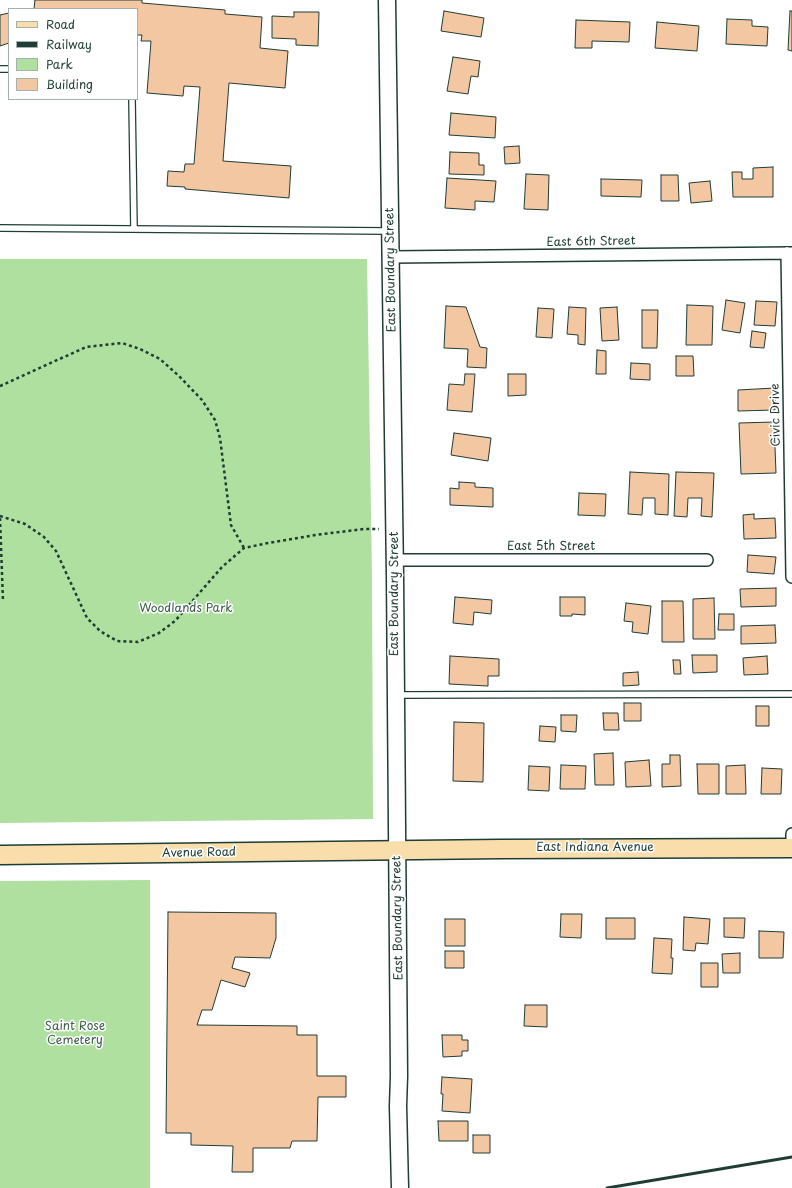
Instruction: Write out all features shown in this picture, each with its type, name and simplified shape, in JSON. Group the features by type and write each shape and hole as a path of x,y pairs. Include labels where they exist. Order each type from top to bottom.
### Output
{"main road":[{"name":"East Indiana Avenue","path":"397,851 500,849 792,848"},
{"name":"Avenue Road","path":"0,855 397,851"}],"street":[{"name":"East Boundary Street","path":"387,0 395,560 398,1106 400,1188"},
{"name":"East 6th Street","path":"391,257 789,253"},
{"name":"Civic Drive","path":"789,253 792,577"},
{"name":"East 5th Street","path":"395,560 707,560"},
{"path":"792,834 792,848"}],"lane":[{"path":"132,100 134,229"},
{"path":"0,228 367,230 391,232"},
{"path":"395,695 792,694"}],"path":[{"path":"0,386 86,347 122,343 140,349 160,359 202,400 215,420 220,438 231,525 244,548"},
{"path":"3,601 0,517 25,524 44,537 56,551 88,618 100,631 117,641 138,642 158,633 175,621 222,567 244,548 315,535 364,529 379,529"}],"green space":[{"name":"Woodlands Park","path":"0,259 367,259 372,576 373,819 0,823"},
{"name":"Saint Rose Cemetery","path":"150,880 150,1188 0,1188 0,881"}],"building":[{"path":"35,0 142,0 142,3 225,10 225,14 262,17 260,48 288,51 285,88 229,83 223,161 291,166 289,198 185,189 185,187 167,186 168,171 184,172 185,164 194,164 200,87 184,86 183,96 147,93 151,41 141,41 142,35 138,35 138,8 34,8"},
{"path":"444,11 484,18 481,37 441,31"},
{"path":"790,11 792,11 792,51 788,50"},
{"path":"294,12 319,12 318,46 296,45 296,39 272,38 272,16 294,17"},
{"path":"8,13 8,43 0,46 0,15"},
{"path":"727,19 752,20 752,26 768,27 767,46 726,44"},
{"path":"576,20 630,22 629,42 592,41 592,48 575,48"},
{"path":"657,22 699,26 697,51 655,48"},
{"path":"453,57 480,61 478,77 471,76 468,94 447,91"},
{"path":"451,113 496,117 495,138 449,135"},
{"path":"519,146 520,163 505,164 504,147"},
{"path":"450,152 479,153 479,165 484,165 484,175 449,174"},
{"path":"773,167 773,197 733,197 732,172 742,172 742,179 753,179 753,168"},
{"path":"526,174 549,175 548,210 524,209"},
{"path":"661,175 678,175 679,201 661,201"},
{"path":"447,178 496,181 494,202 475,201 475,210 445,208"},
{"path":"601,179 642,180 641,197 601,196"},
{"path":"710,181 712,201 691,203 689,183"},
{"path":"726,300 745,303 740,333 722,330"},
{"path":"756,301 777,302 775,326 754,325"},
{"path":"687,305 713,306 712,345 686,345"},
{"path":"446,306 466,307 480,347 487,348 486,368 467,367 468,349 444,348"},
{"path":"569,307 586,308 585,345 578,344 578,335 567,334"},
{"path":"617,307 619,340 602,341 600,308"},
{"path":"538,308 554,309 552,338 536,337"},
{"path":"642,310 658,310 657,348 642,348"},
{"path":"752,331 766,333 764,348 750,347"},
{"path":"597,350 606,351 606,374 596,374"},
{"path":"676,356 693,356 694,376 676,376"},
{"path":"631,363 650,364 650,380 630,379"},
{"path":"465,374 475,374 472,412 447,410 449,384 464,385"},
{"path":"508,374 526,374 526,395 508,396"},
{"path":"775,388 775,410 738,411 738,390"},
{"path":"774,422 776,473 741,474 739,423"},
{"path":"454,433 491,438 488,461 451,455"},
{"path":"630,472 669,474 668,515 655,514 655,498 643,498 642,515 628,514"},
{"path":"676,472 714,473 712,517 701,516 702,498 688,498 687,517 674,516"},
{"path":"459,482 475,483 475,487 493,488 493,507 450,505 450,488 459,489"},
{"path":"579,493 606,494 605,516 578,515"},
{"path":"754,514 754,519 775,518 776,538 744,539 743,515"},
{"path":"748,555 776,557 774,574 747,572"},
{"path":"776,588 776,606 741,607 740,589"},
{"path":"455,597 492,600 491,614 474,612 473,625 453,623"},
{"path":"560,597 585,597 585,615 572,614 572,616 560,616"},
{"path":"714,598 715,639 693,639 693,599"},
{"path":"662,601 683,601 684,642 662,642"},
{"path":"626,603 651,606 648,634 632,632 633,622 624,621"},
{"path":"719,614 734,614 734,630 718,630"},
{"path":"775,625 776,643 741,644 741,626"},
{"path":"692,655 717,655 717,672 693,673"},
{"path":"450,656 499,659 499,676 488,676 488,686 449,684"},
{"path":"767,656 768,674 744,675 743,658"},
{"path":"673,660 680,660 681,674 674,674"},
{"path":"638,672 639,685 623,686 623,673"},
{"path":"624,703 641,703 641,721 624,721"},
{"path":"756,706 769,706 769,726 756,726"},
{"path":"603,713 618,713 619,730 604,730"},
{"path":"561,715 577,715 576,732 561,731"},
{"path":"454,722 484,723 483,782 453,781"},
{"path":"540,726 556,727 555,742 539,741"},
{"path":"613,753 614,785 595,785 594,754"},
{"path":"670,755 680,755 681,786 662,787 662,764 670,764"},
{"path":"649,760 651,786 626,787 625,762"},
{"path":"697,764 719,764 719,794 698,794"},
{"path":"561,765 586,766 585,789 560,789"},
{"path":"745,765 746,794 726,794 726,766"},
{"path":"529,766 550,767 549,791 528,790"},
{"path":"762,768 782,769 781,794 761,794"},
{"path":"168,912 276,913 276,938 270,958 235,957 232,968 250,973 245,987 221,980 212,1010 202,1010 197,1025 297,1026 297,1035 317,1035 317,1076 346,1076 346,1097 318,1097 317,1141 292,1141 290,1148 253,1148 253,1172 232,1172 233,1146 191,1145 191,1133 166,1133"},
{"path":"561,914 582,914 581,938 560,937"},
{"path":"684,917 710,919 708,944 696,943 695,951 683,950"},
{"path":"606,918 635,918 635,939 606,939"},
{"path":"724,918 745,918 744,938 724,937"},
{"path":"445,919 465,919 465,946 445,946"},
{"path":"759,931 784,932 783,958 759,958"},
{"path":"654,938 672,939 672,974 652,973"},
{"path":"445,951 464,951 464,968 445,968"},
{"path":"740,953 740,973 723,973 722,954"},
{"path":"701,963 718,963 718,987 701,987"},
{"path":"525,1005 547,1005 547,1027 524,1026"},
{"path":"442,1035 462,1035 462,1040 468,1040 468,1051 462,1051 462,1056 443,1057"},
{"path":"442,1077 472,1079 470,1113 442,1111"},
{"path":"438,1121 468,1121 468,1141 439,1141"},
{"path":"473,1135 490,1135 490,1153 473,1153"}],"railway":[{"path":"607,1188 792,1157"}]}
